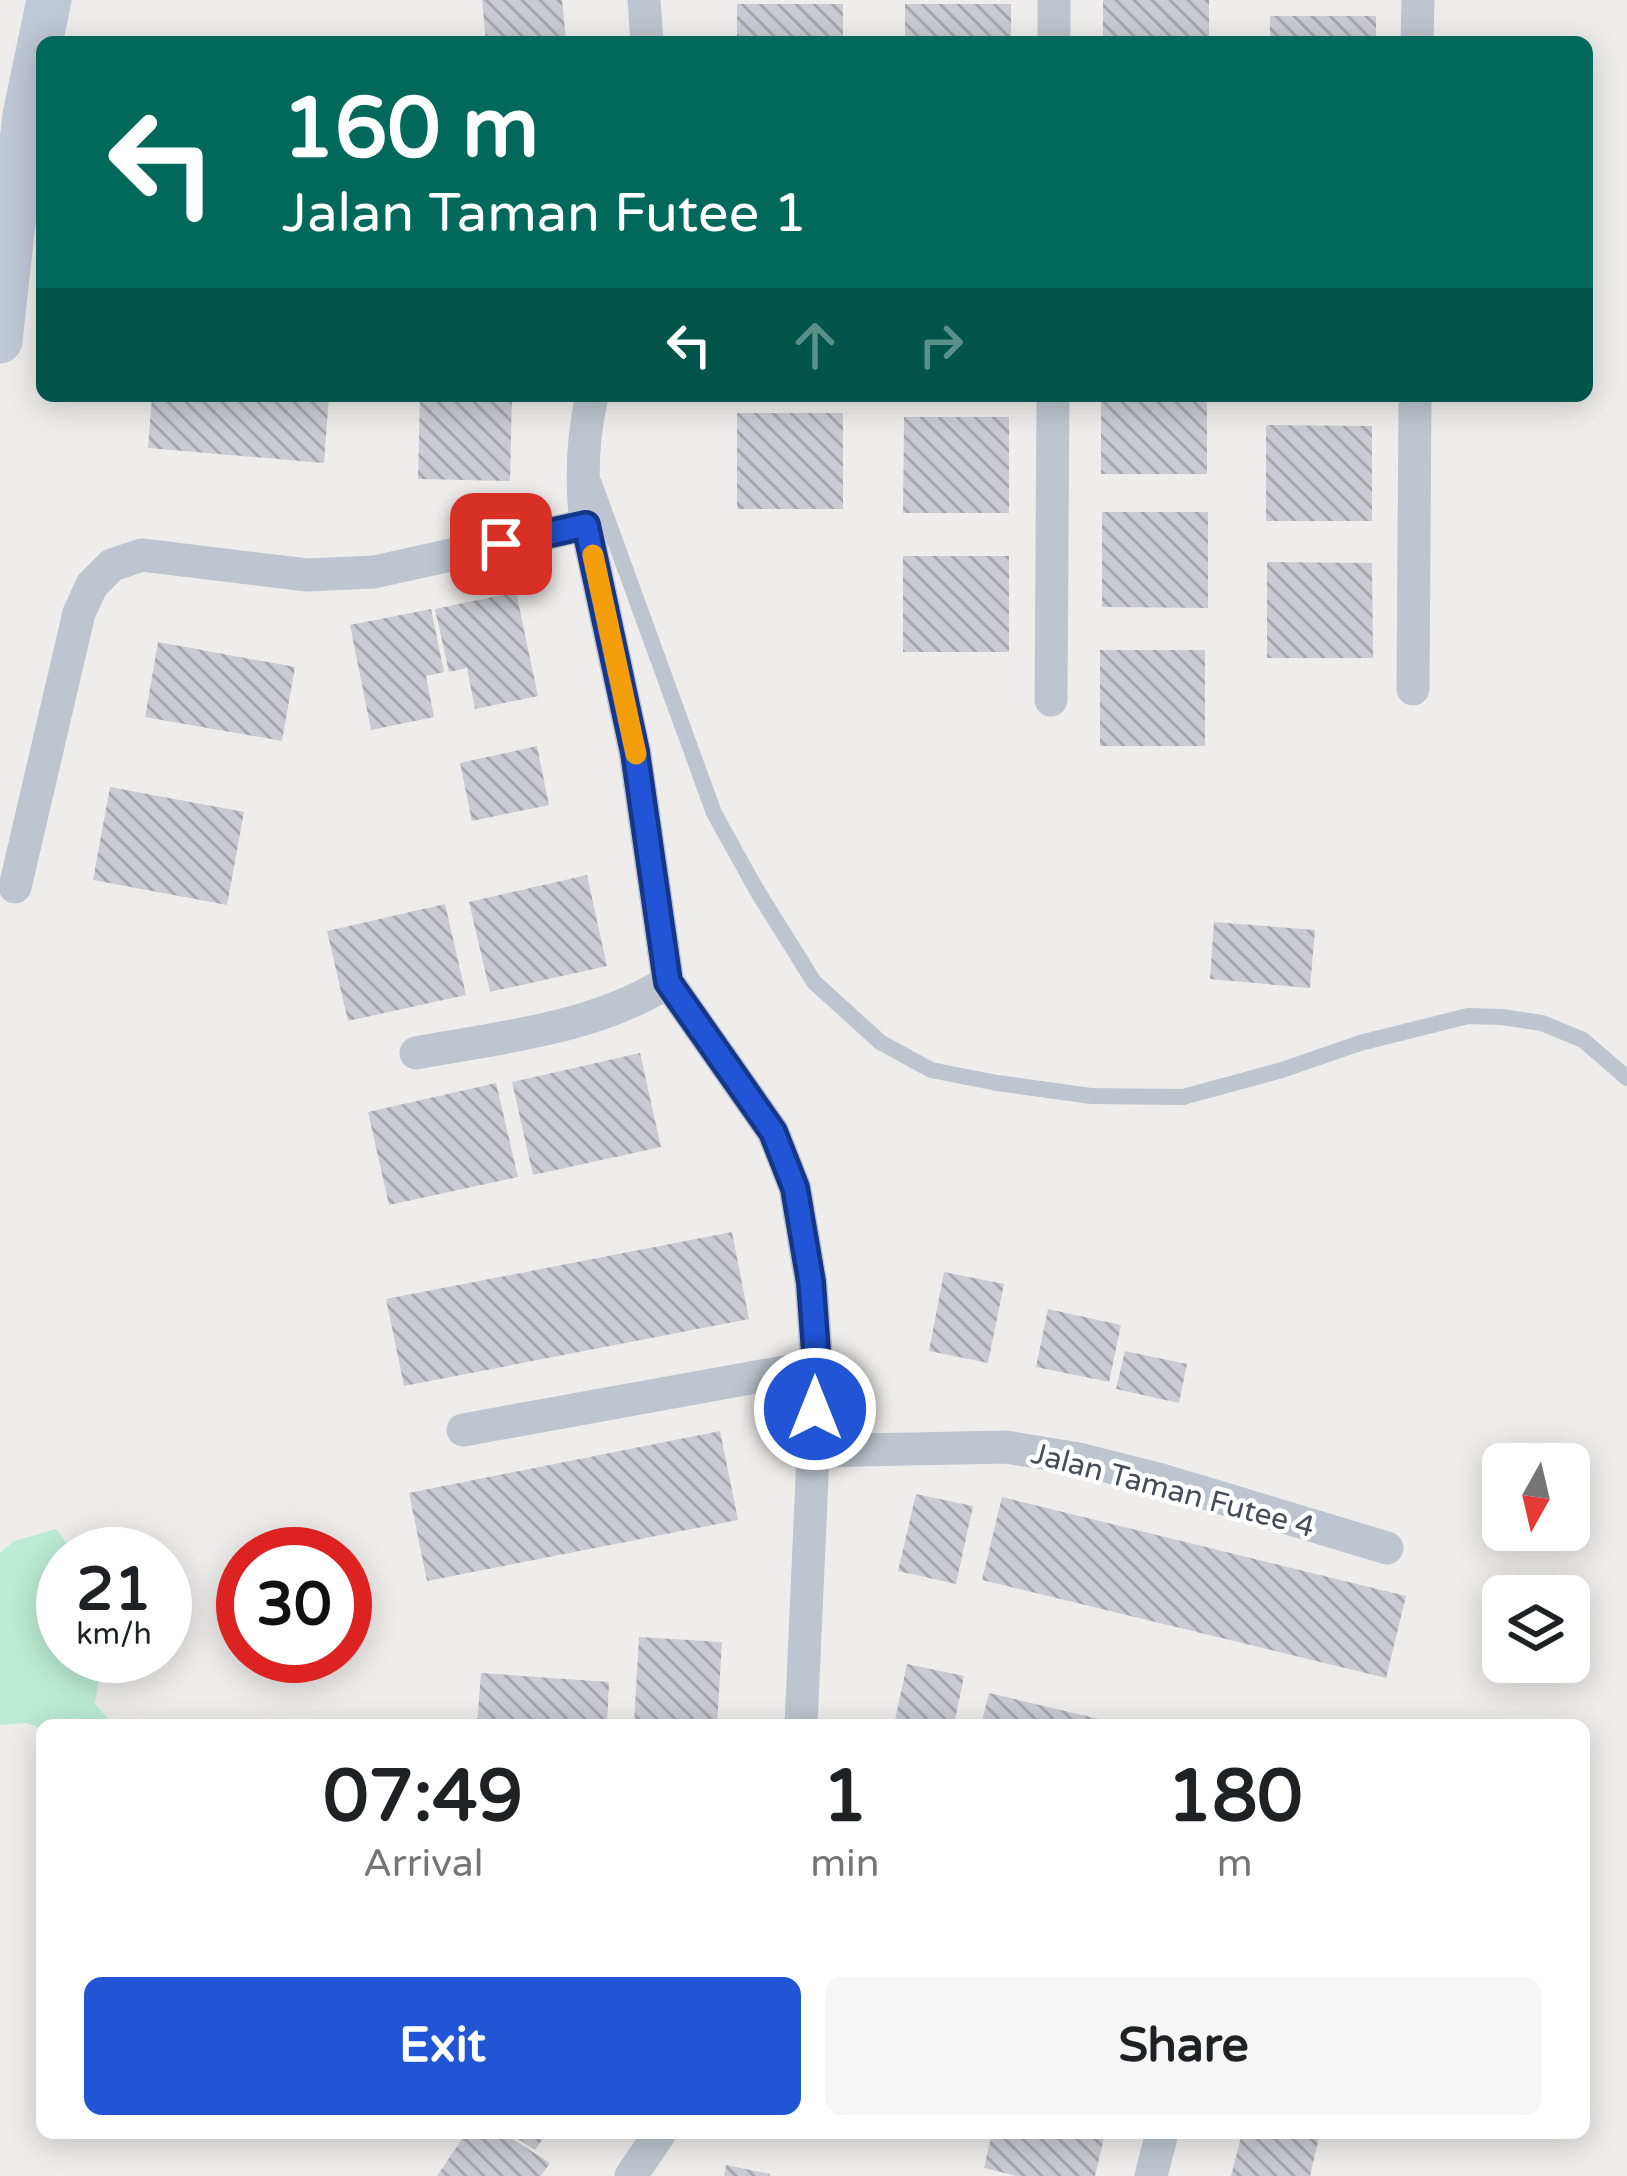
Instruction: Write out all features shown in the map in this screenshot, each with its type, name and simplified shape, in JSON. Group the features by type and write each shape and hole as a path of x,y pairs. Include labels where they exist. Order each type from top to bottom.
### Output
{"main road":[{"path":"41,36 49,0"},
{"path":"0,341 25,115 36,62"}],"street":[{"path":"644,0 647,36"},
{"path":"1054,0 1054,36"},
{"path":"1417,36 1418,0"},
{"path":"591,402 583,454 586,525 635,752 668,982 773,1132 795,1188 811,1282 817,1366 801,1719"},
{"path":"1051,700 1053,402"},
{"path":"1414,689 1415,402"},
{"path":"16,887 79,613 92,585 112,565 142,555 308,575 374,572 586,525"},
{"path":"416,1053 582,1021 668,982"},
{"path":"463,1430 817,1366"},
{"name":"Jalan Taman Futee 4","path":"813,1451 1006,1447 1079,1459 1387,1548"},
{"path":"631,2176 656,2139"},
{"path":"1151,2176 1160,2139"}],"lane":[{"path":"583,454 714,813 814,982 880,1042 932,1070 998,1084 1090,1096 1183,1097 1468,1016 1542,1023 1582,1040 1627,1078"}],"green space":[{"path":"36,1535 36,1683 98,1683 95,1704 108,1719 36,1719 36,1727 0,1725 0,1553 14,1541"}],"building":[{"path":"482,0 562,0 566,36 485,36"},
{"path":"1103,0 1209,0 1209,36 1103,36"},
{"path":"737,4 843,4 843,36 737,36"},
{"path":"905,4 1011,4 1011,36 905,36"},
{"path":"1270,16 1376,16 1376,36 1270,36"},
{"path":"152,402 329,402 324,463 148,448"},
{"path":"420,402 512,402 510,481 418,479"},
{"path":"1101,402 1207,402 1207,474 1101,474"},
{"path":"737,413 843,413 843,509 737,509"},
{"path":"904,417 1009,417 1009,513 903,513"},
{"path":"1266,425 1372,426 1372,521 1266,521"},
{"path":"1102,512 1208,512 1208,608 1102,607"},
{"path":"903,556 1009,556 1009,652 903,652"},
{"path":"1267,562 1372,563 1373,658 1267,658"},
{"path":"516,592 538,696 475,709 467,668 449,672 435,609"},
{"path":"431,609 444,672 426,676 434,717 371,730 350,625"},
{"path":"158,642 295,667 282,741 145,717"},
{"path":"1100,650 1205,650 1205,746 1100,746"},
{"path":"537,746 549,805 472,821 460,763"},
{"path":"110,787 244,812 227,905 93,880"},
{"path":"587,875 607,966 490,992 469,902"},
{"path":"445,904 466,995 348,1021 327,931"},
{"path":"1214,922 1315,930 1310,988 1210,979"},
{"path":"640,1053 661,1147 533,1175 512,1082"},
{"path":"496,1083 518,1177 389,1205 368,1112"},
{"path":"732,1232 749,1319 404,1386 386,1299"},
{"path":"944,1272 1004,1284 988,1363 929,1351"},
{"path":"1048,1309 1121,1325 1109,1382 1036,1367"},
{"path":"1125,1351 1187,1364 1179,1403 1116,1389"},
{"path":"720,1431 738,1520 427,1581 409,1493"},
{"path":"916,1494 973,1506 956,1584 898,1571"},
{"path":"1002,1497 1406,1596 1386,1678 982,1580"},
{"path":"639,1637 722,1642 717,1719 634,1719"},
{"path":"907,1664 964,1676 955,1719 895,1719"},
{"path":"481,1673 609,1682 607,1719 477,1719"},
{"path":"989,1693 1099,1719 982,1719"},
{"path":"462,2139 512,2139 550,2163 541,2176 437,2176"},
{"path":"518,2139 543,2139 535,2150"},
{"path":"991,2139 1104,2139 1095,2176 1017,2176 984,2168"},
{"path":"1240,2139 1319,2139 1310,2176 1231,2176"},
{"path":"726,2165 770,2174 770,2176 724,2176"}],"slow traffic":[{"path":"593,555 636,754"}],"route":[{"path":"501,544 586,525 635,752 668,982 773,1132 795,1188 811,1282 815,1409"}]}
